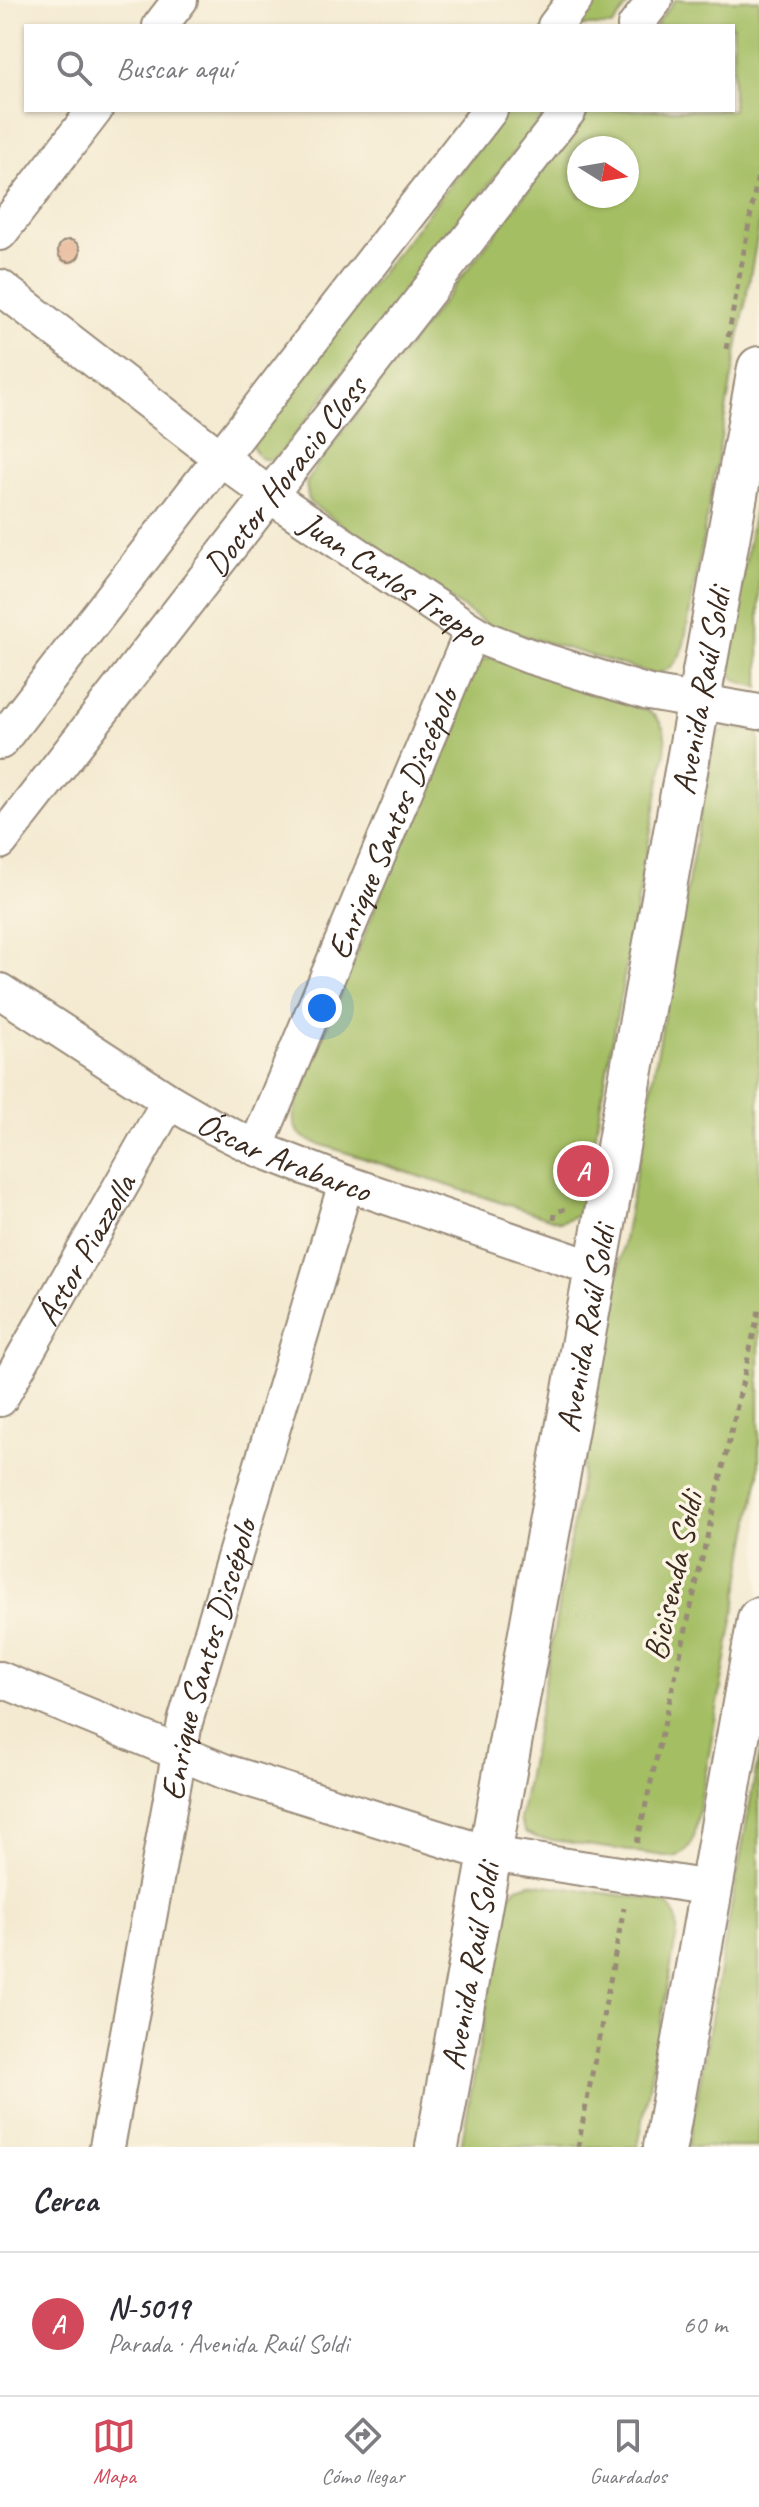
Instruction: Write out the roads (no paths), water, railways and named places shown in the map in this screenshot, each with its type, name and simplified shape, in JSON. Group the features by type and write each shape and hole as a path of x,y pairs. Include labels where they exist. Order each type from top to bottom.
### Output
{"main road":[{"name":"Avenida Raúl Soldi","path":"437,2147 759,368"},
{"path":"665,2147 759,1619"}],"street":[{"path":"162,24 180,0"},
{"path":"637,24 655,0"},
{"path":"0,233 93,112"},
{"name":"Doctor Horacio Closs","path":"0,742 488,112"},
{"name":"Doctor Horacio Closs","path":"0,842 567,112"},
{"name":"Juan Carlos Treppo","path":"0,287 269,495 472,631 506,648 649,693 759,712"},
{"name":"Enrique Santos Discépolo","path":"256,1148 472,631"},
{"name":"Óscar Arabarco","path":"0,991 169,1101 256,1148 346,1183 596,1269"},
{"name":"Ástor Piazzolla","path":"0,1399 169,1101"},
{"name":"Enrique Santos Discépolo","path":"107,2147 178,1754 192,1697 346,1183"},
{"path":"0,1679 226,1772 490,1854 711,1888"}],"place":[{"name":"N-5019","path":"583,1171"}]}
